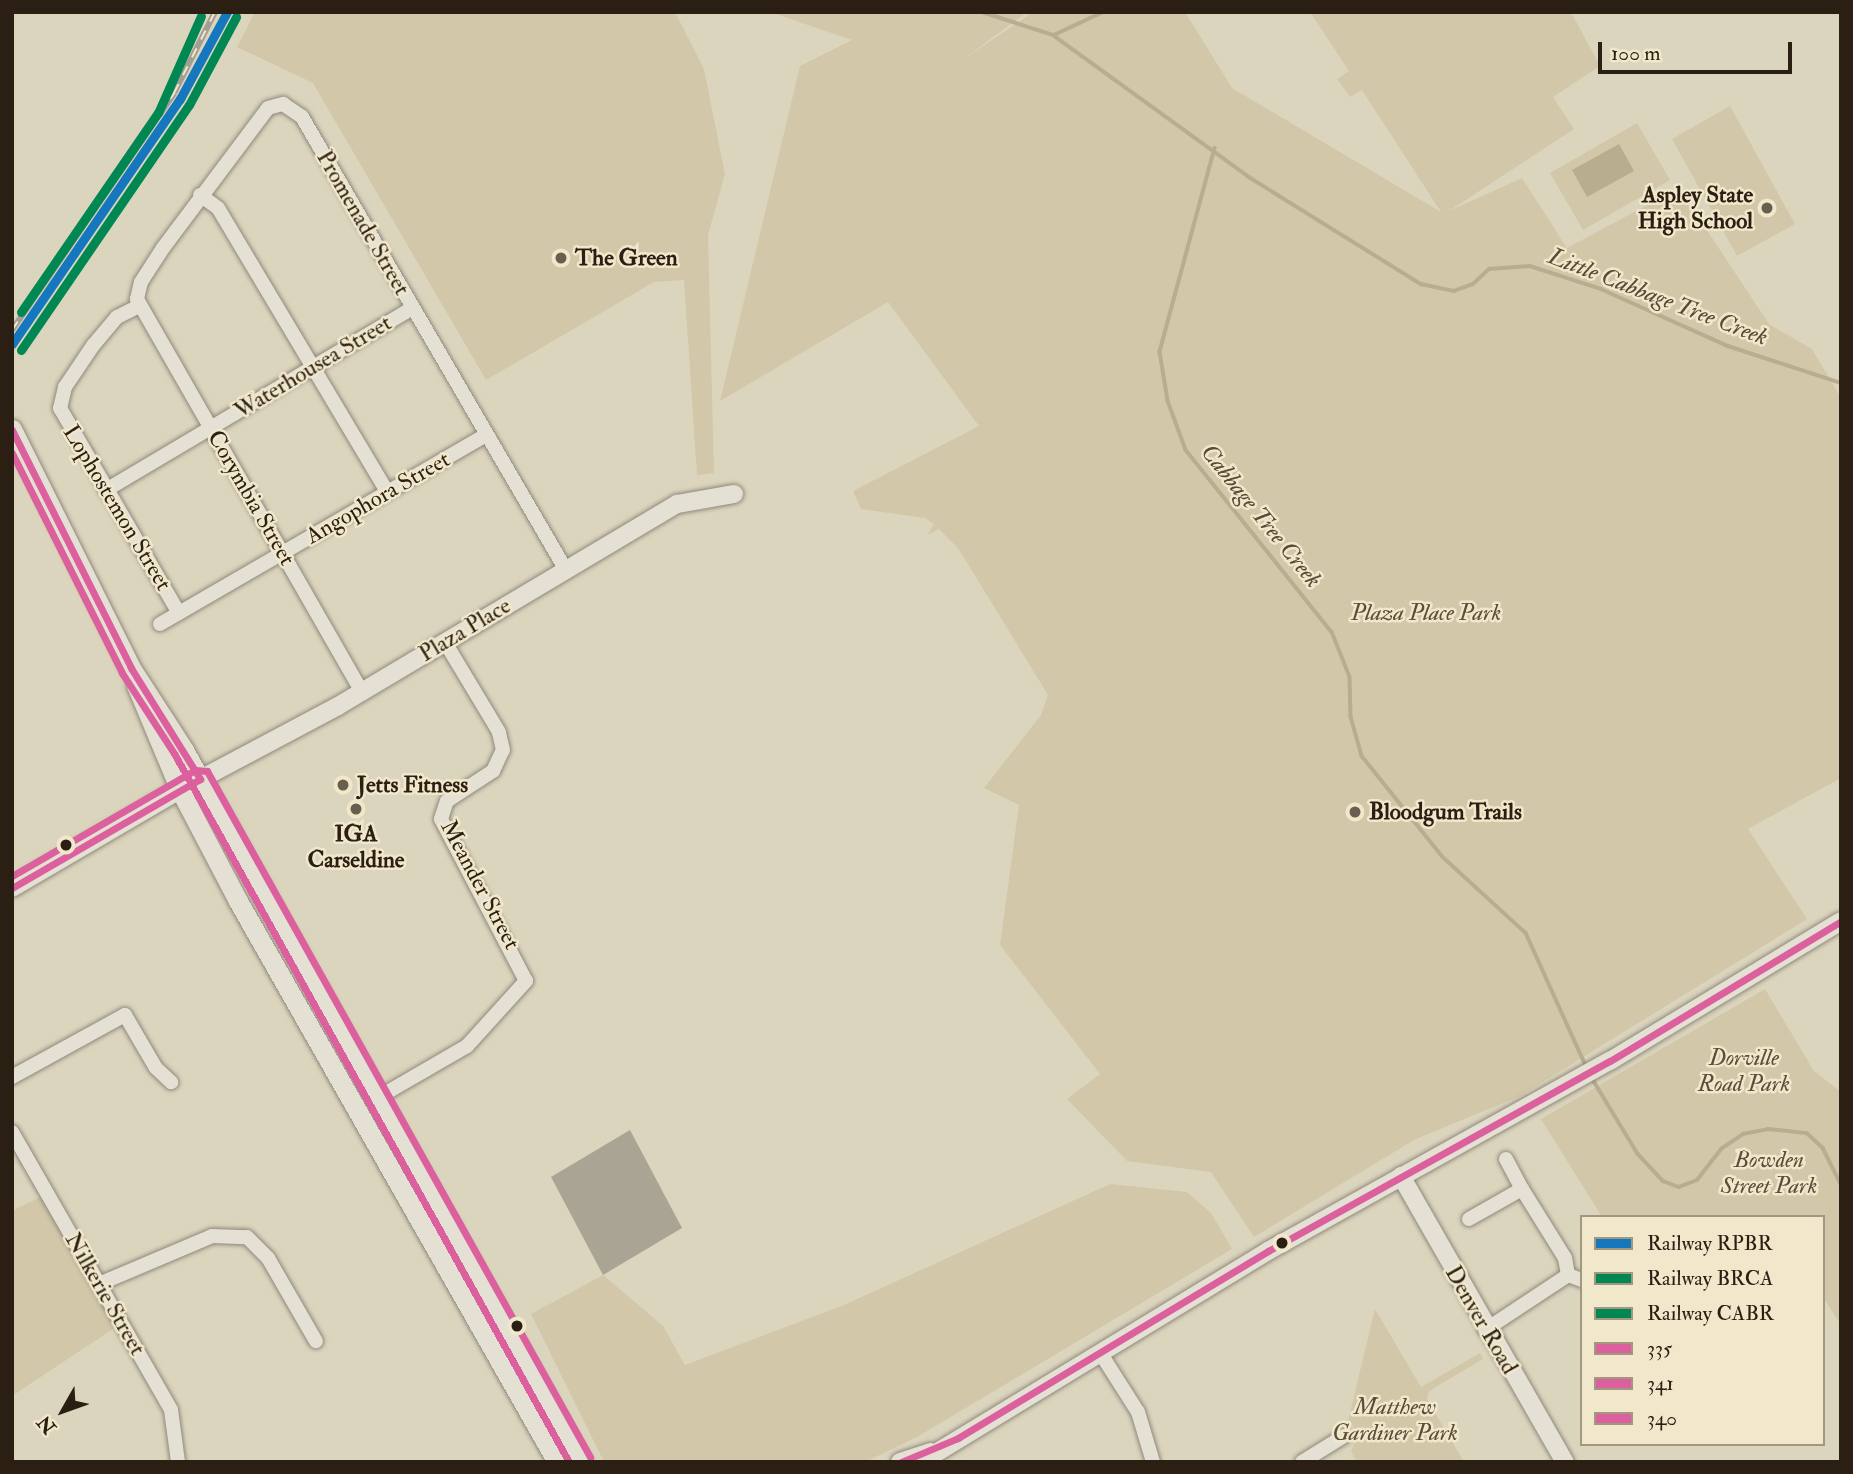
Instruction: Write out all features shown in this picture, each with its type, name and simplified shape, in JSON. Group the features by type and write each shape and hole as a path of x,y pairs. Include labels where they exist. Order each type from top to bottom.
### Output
{"main road":[{"path":"12,429 131,668 200,779 581,1462"},
{"path":"131,668 144,714 180,790 557,1462"}],"street":[{"name":"Promenade Street","path":"139,306 141,282 263,112 279,104 292,108 566,570"},
{"path":"201,195 218,208 387,492"},
{"name":"Corymbia Street","path":"139,306 362,692"},
{"name":"Lophostemon Street","path":"139,306 111,323 61,398 64,420 179,613"},
{"name":"Waterhousea Street","path":"106,489 412,308"},
{"name":"Angophora Street","path":"160,624 486,435"},
{"name":"Plaza Place","path":"12,888 180,790 362,692 677,504 734,494"},
{"name":"Meander Street","path":"379,1097 478,1037 526,981 441,819 447,801 493,771 503,750 499,732 445,642"},
{"path":"921,1462 936,1450 1401,1176 1610,1061 1841,922"},
{"path":"12,1077 125,1015 156,1068 171,1082"},
{"name":"Nilkerie Street","path":"12,1132 171,1410 178,1462"},
{"path":"1485,1330 1575,1277 1506,1159"},
{"name":"Denver Road","path":"1401,1176 1485,1330 1565,1462"},
{"path":"1469,1219 1522,1189"},
{"path":"99,1284 212,1236 247,1237 268,1258 316,1341"},
{"path":"1101,1353 1138,1412 1153,1462"},
{"path":"1301,1462 1345,1436"},
{"path":"900,1462 936,1450"}],"green space":[{"name":"The Green","path":"255,12 675,12 704,69 725,174 708,235 714,473 697,475 684,280 654,282 486,380 313,83 237,47"},
{"name":"Plaza Place Park","path":"770,12 1027,12 961,61 1033,12 1185,12 1232,88 1441,212 1362,90 1350,97 1337,79 1349,71 1310,12 1571,12 1600,66 1553,97 1574,129 1449,211 1522,178 1567,248 1679,188 1769,324 1812,349 1841,398 1841,778 1748,829 1807,919 1520,1096 1414,1140 1254,1237 1211,1172 1127,1161 1067,1099 1100,1074 1000,945 1019,805 984,788 1041,715 1048,695 958,548 939,529 927,535 934,524 925,518 861,509 853,491 979,426 888,302 720,401 800,66 852,40"},
{"path":"1730,106 1795,224 1737,256 1672,139"},
{"path":"1637,123 1670,180 1583,230 1550,173"},
{"path":"1765,989 1814,1071 1841,1092 1841,1325 1825,1300 1825,1215 1601,1215 1541,1119"},
{"path":"1110,1184 1187,1192 1211,1213 1232,1249 917,1437 865,1462 604,1462 531,1314 603,1275 663,1326 685,1365 844,1305"},
{"path":"42,1196 116,1327 12,1396 12,1211"},
{"name":"Matthew Gardiner Park","path":"1375,1309 1421,1387 1480,1353 1483,1359 1429,1391 1427,1399 1464,1462 1357,1462 1351,1451 1359,1433 1348,1421"}],"shaded area":[{"path":"1619,144 1634,171 1587,197 1572,170"}],"building":[{"path":"630,1130 682,1228 603,1275 551,1177"}],"waterway":[{"name":"Little Cabbage Tree Creek","path":"982,12 1053,35 1249,177 1421,284 1454,291 1473,284 1489,269 1530,266 1601,289 1728,346 1841,383"},
{"path":"1054,35 1103,12"},
{"name":"Cabbage Tree Creek","path":"1215,148 1160,352 1168,401 1186,450 1332,632 1350,677 1351,717 1362,756 1443,857 1526,933 1587,1068"},
{"name":"Cabbage Tree Creek","path":"1592,1078 1638,1154 1663,1181 1679,1187 1697,1180 1721,1149 1743,1134 1768,1129 1807,1133 1823,1148 1841,1184"}],"railway":[{"path":"12,330 174,93 215,12"}],"rail line":[{"name":"RPBR","path":"12,344 180,99 227,12"},
{"name":"CABR","path":"21,312 158,113 201,16"},
{"name":"BRCA","path":"21,350 189,105 236,17"}],"transit line":[{"name":"335","path":"12,430 131,668 200,779 12,888"},
{"name":"341","path":"12,453 122,673 175,755 569,1462"},
{"name":"340","path":"12,876 195,770 207,771 590,1457"},
{"name":"335","path":"901,1462 958,1438 1268,1251 1610,1061 1841,921"}],"place":[{"name":"Aspley State High School","path":"1767,208"},
{"name":"The Green","path":"561,258"},
{"name":"Jetts Fitness","path":"343,785"},
{"name":"IGA Carseldine","path":"356,809"},
{"name":"Bloodgum Trails","path":"1355,812"}],"park label":[{"name":"Dorville Road Park","path":"1744,1071"},
{"name":"Bowden Street Park","path":"1769,1173"}]}
